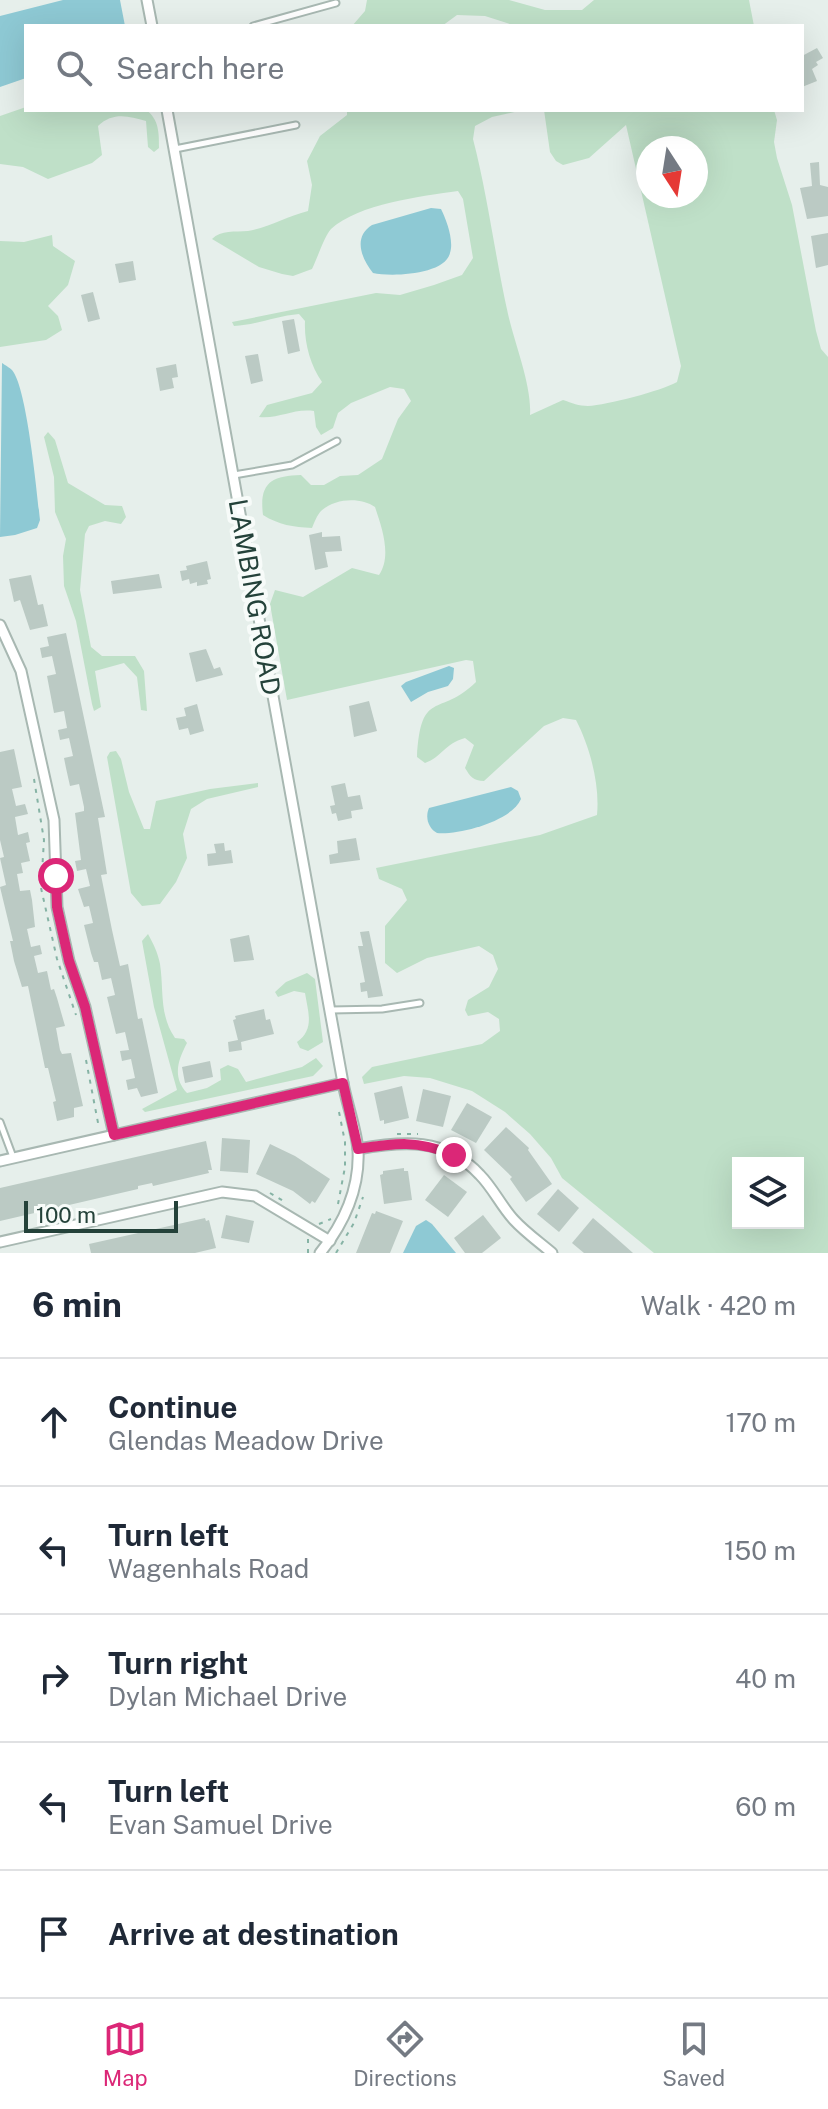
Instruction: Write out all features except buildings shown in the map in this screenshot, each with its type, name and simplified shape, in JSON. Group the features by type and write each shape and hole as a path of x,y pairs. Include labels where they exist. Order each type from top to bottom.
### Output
{"street":[{"path":"147,0 152,24"},
{"name":"LAMBING ROAD","path":"167,112 343,1083 358,1149 346,1213 320,1253"},
{"path":"0,625 21,671 54,820 57,907 69,961 85,1007 114,1135"},
{"path":"0,1161 343,1083"},
{"path":"358,1149 399,1142 427,1144 454,1155 479,1174 515,1221 552,1253"},
{"path":"0,1242 222,1192 255,1196 330,1241"}],"lane":[{"path":"260,24 336,3"},
{"path":"174,150 296,125"},
{"path":"234,475 292,465 337,441"},
{"path":"330,1010 382,1009 420,1003"},
{"path":"0,1122 13,1158"}],"path":[{"path":"331,1086 344,1134 345,1166 356,1167"},
{"path":"302,1237 307,1240"}],"green space":[{"path":"367,0 509,0 545,10 582,10 594,0 749,0 754,24 510,24 485,16 457,15 445,24 354,24 365,11"},
{"path":"24,108 24,112 148,112 156,122 159,148 154,152 148,147 146,121 115,117 98,126 102,155 92,163 48,179 23,167 0,164 0,116"},
{"path":"347,112 514,112 492,117 475,126 473,139 508,314 526,378 530,415 563,400 597,405 634,397 677,382 681,366 645,208 708,208 708,136 636,136 636,169 626,125 589,158 563,165 550,152 544,112 775,112 777,158 792,205 816,331 821,349 828,357 828,1253 654,1253 562,1178 551,1158 530,1134 505,1112 472,1091 430,1078 404,1076 364,1084 362,1077 372,1067 482,1044 500,1031 499,1019 488,1012 468,1016 465,1010 468,1000 489,987 498,969 493,955 479,946 427,958 397,973 385,963 385,926 407,900 402,889 379,879 376,868 540,835 597,815 598,803 593,766 576,720 563,718 544,726 484,781 472,778 465,768 474,745 465,738 425,763 417,757 419,735 428,712 463,693 476,682 473,661 466,660 287,700 270,604 275,590 303,597 352,568 379,575 385,551 375,507 355,500 341,501 321,511 312,528 292,526 263,515 265,489 269,483 282,477 301,475 311,485 324,485 340,476 358,475 382,459 398,419 411,401 404,389 390,387 351,403 338,413 333,428 321,435 316,427 314,411 259,417 267,405 312,393 322,382 309,353 305,321 299,314 234,326 232,322 376,293 400,295 462,275 473,258 463,199 458,191 391,202 343,220 329,232 312,269 293,276 259,267 212,239 224,233 255,229 308,211 312,185 307,161 320,136"},
{"path":"52,235 53,246 75,261 68,285 48,306 58,316 62,330 46,340 0,347 0,241 24,242"},
{"path":"48,432 55,440 68,483 105,505 122,506 126,517 121,524 105,521 89,526 85,534 80,590 91,647 102,656 135,656 144,671 147,711 141,710 137,677 124,663 95,671 101,707 94,711 76,621 64,586 66,539 55,512 54,477 44,437"},
{"path":"116,751 144,829 150,829 156,801 210,789 258,783 258,787 207,799 191,809 183,834 187,858 176,882 160,904 142,906 131,893 107,757 110,752"},
{"path":"148,934 160,964 166,1020 175,1038 184,1039 187,1043 178,1075 187,1093 207,1088 221,1080 220,1069 228,1065 238,1069 246,1082 302,1067 316,1058 323,1066 313,1076 145,1112 142,1109 177,1090 154,1007 142,941"},
{"path":"307,973 315,979 323,1042 308,1051 300,1048 297,1042 308,1026 305,993 294,991 278,997 275,992 286,982"}],"water":[{"path":"63,0 120,0 125,24 24,24 24,79 0,87 0,16"},
{"path":"431,208 441,209 446,219 451,248 446,260 416,273 373,273 361,248 362,235 366,230 372,225"},
{"path":"2,363 12,370 22,397 40,520 37,528 0,537"},
{"path":"449,666 454,668 453,679 448,686 428,692 411,702 401,686"},
{"path":"511,787 518,791 521,799 516,807 496,820 447,833 437,833 429,825 429,808"},
{"path":"426,1220 456,1253 403,1253 416,1226"}],"route":[{"path":"56,876 57,907 69,961 85,1007 114,1135 343,1083 358,1149 399,1142 427,1144 454,1155"}]}
